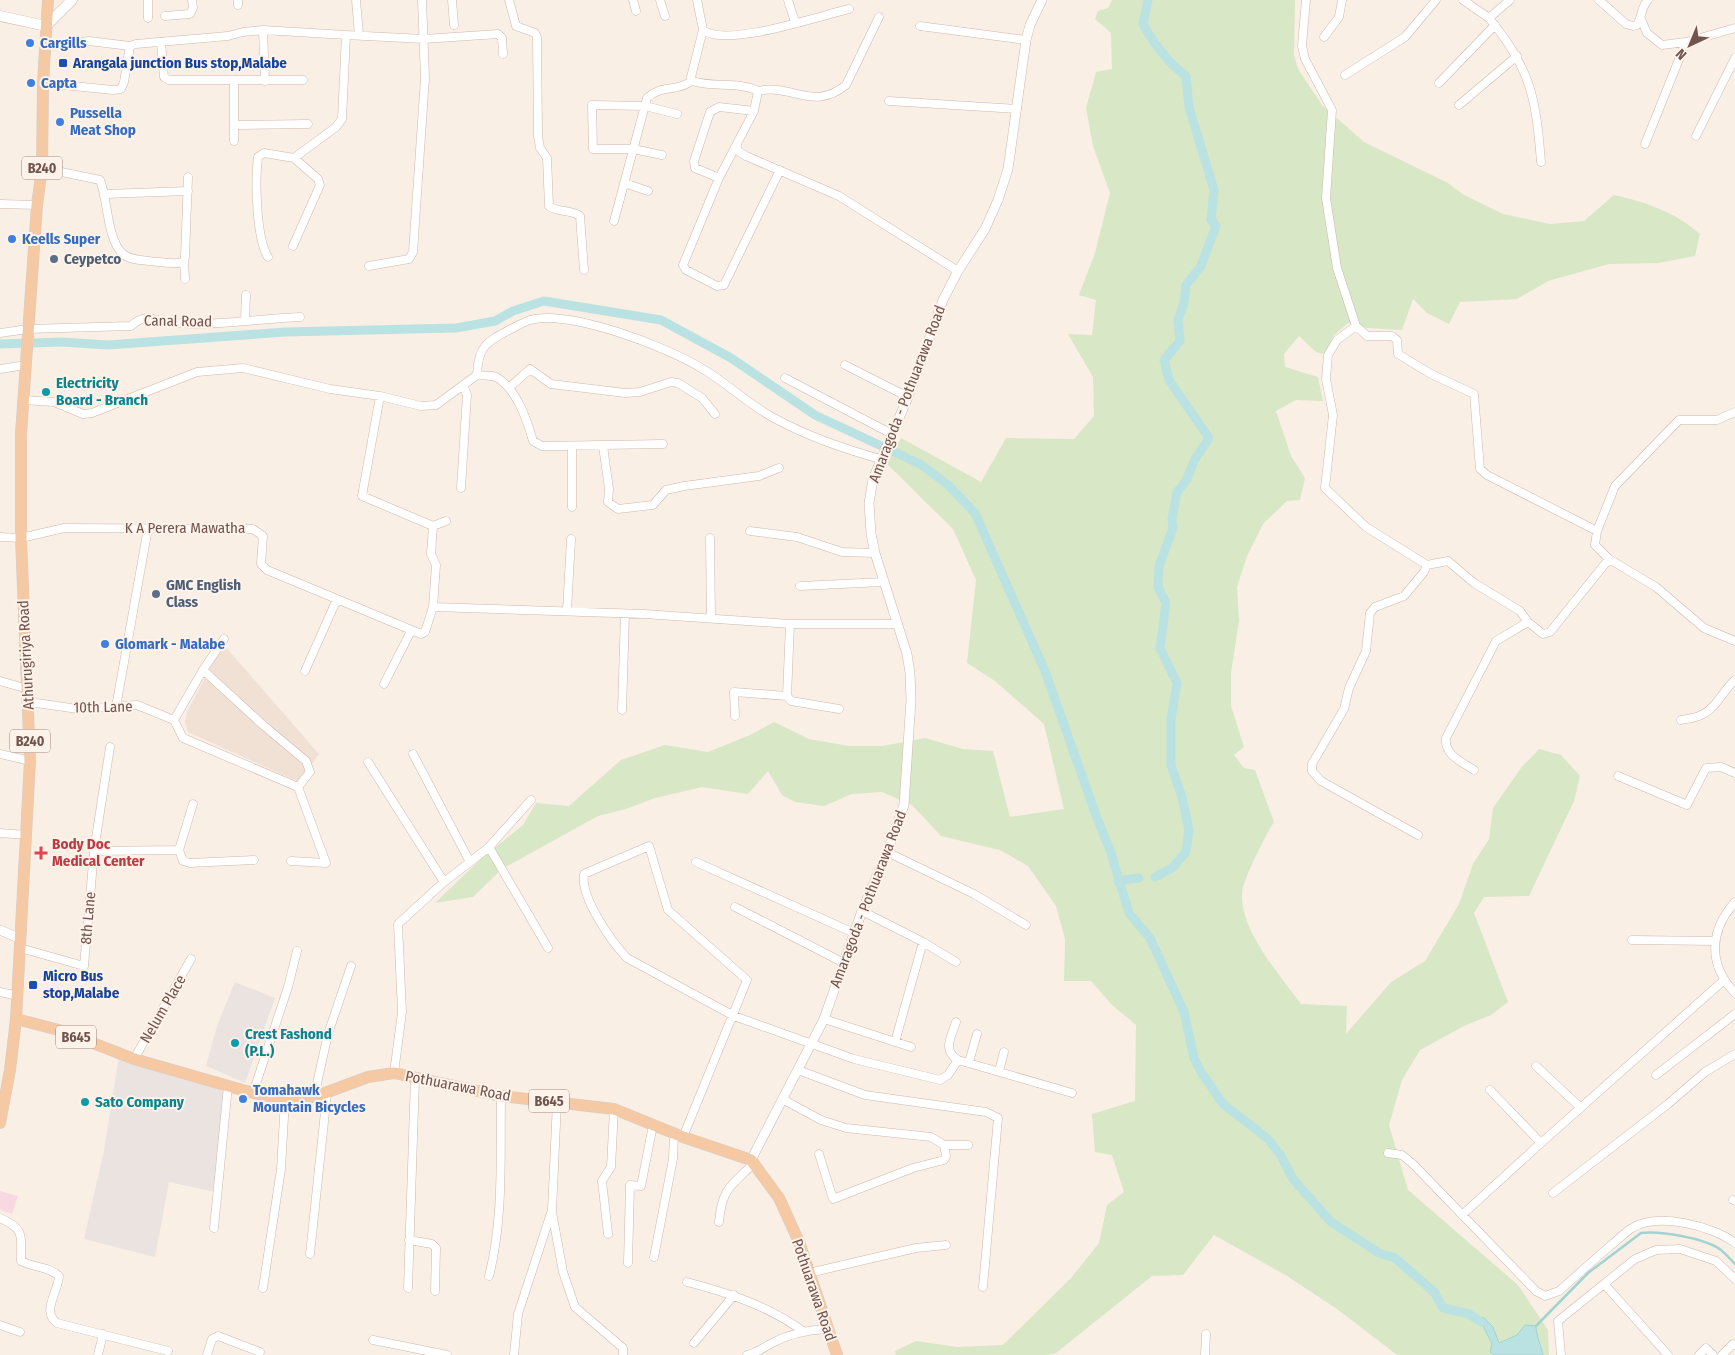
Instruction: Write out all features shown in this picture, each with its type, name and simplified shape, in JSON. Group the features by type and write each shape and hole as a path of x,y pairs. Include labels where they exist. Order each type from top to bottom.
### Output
{"main road":[{"path":"48,4 67,0"},
{"path":"0,16 46,26 72,0"},
{"name":"B240","path":"28,333 37,205 42,168 43,83 48,4"},
{"name":"Athurugiriya Road","path":"0,1123 5,1068 16,1019 18,996 30,761 29,702 20,538 23,400 28,333"},
{"name":"Pothuarawa Road","path":"16,1019 59,1030 134,1059 253,1093 285,1099 314,1097 368,1077 394,1073 501,1096 614,1109 678,1136 753,1162 779,1198 799,1242 826,1329 837,1355"}],"street":[{"path":"148,0 148,18"},
{"path":"165,16 190,14 193,8 192,0"},
{"path":"356,0 359,35"},
{"path":"369,266 409,259 413,252 425,78 422,0"},
{"path":"452,0 454,25"},
{"path":"509,0 516,26 535,33 537,37 538,136 540,148 547,158 549,206 553,210 572,210 580,216 584,270"},
{"path":"632,0 636,11"},
{"path":"660,0 664,16"},
{"path":"692,81 691,77 702,30 697,0"},
{"path":"788,0 795,22"},
{"name":"Amaragoda - Pothuarawa Road","path":"753,1162 824,1019 862,911 887,852 904,804 908,772 910,673 907,654 883,582 871,534 869,503 872,479 908,397 943,300 958,271 985,228 998,200 1008,169 1026,40 1030,24 1042,0"},
{"path":"1306,0 1302,46 1305,59 1332,110 1326,198 1337,268 1356,326 1367,336 1392,336 1397,340 1398,354 1431,374 1474,394 1480,469 1487,475 1597,531"},
{"path":"1324,37 1339,16 1342,0"},
{"path":"1345,75 1405,37 1436,0"},
{"path":"1463,0 1490,18 1516,56 1529,80 1538,116 1541,162"},
{"path":"1490,18 1510,0"},
{"path":"1599,0 1626,24 1633,26 1637,25 1641,19 1643,7 1648,0"},
{"path":"702,30 708,34 742,35 786,26 795,22 849,9"},
{"path":"692,81 701,84 747,86 758,91 779,90 815,99 839,90 846,85 879,17"},
{"path":"1641,19 1647,33 1662,45 1686,42 1735,28"},
{"path":"1439,83 1495,25"},
{"path":"920,26 1026,40"},
{"path":"45,46 89,41 130,46 262,30 424,39 498,34 502,38 503,54"},
{"path":"262,30 265,81"},
{"path":"294,158 336,127 342,119 346,35"},
{"path":"1646,144 1686,42"},
{"path":"161,43 164,78 169,80 303,80"},
{"path":"43,83 113,90 121,89 124,82 130,46"},
{"path":"1459,105 1516,56"},
{"path":"1696,136 1735,58"},
{"path":"234,80 234,141"},
{"path":"614,221 647,98 655,90 681,88 692,81"},
{"path":"758,91 754,111 737,147 732,150 719,178 684,264 686,270 717,286 724,285 780,170"},
{"path":"889,101 1017,109"},
{"path":"662,155 633,149 593,149 592,104 645,106 677,114"},
{"path":"719,178 699,172 695,168 694,161 710,112 719,106 754,111"},
{"path":"234,125 308,124"},
{"path":"737,147 746,156 839,196 958,271"},
{"path":"268,257 261,243 259,227 258,158 264,152 294,158 318,179 320,184 293,246"},
{"path":"42,168 100,180 106,194 112,238 122,254 132,258 176,264 184,262"},
{"path":"185,278 188,177"},
{"path":"624,183 648,191"},
{"path":"106,194 188,191"},
{"path":"0,204 37,205"},
{"path":"245,320 246,295"},
{"name":"Canal Road","path":"0,333 28,333 130,326 138,319 152,317 163,322 190,324 300,316"},
{"path":"23,400 54,402 83,414 92,413 197,372 242,368 330,389 380,396 421,406 436,405 464,387 477,375 477,363 482,349 488,340 530,320 556,318 632,335 700,367 722,381 751,406 775,419 827,444 882,456"},
{"path":"1356,326 1337,340 1328,355 1326,379 1333,415 1325,488 1366,527 1427,565 1448,561 1474,583 1520,612 1528,622 1543,634 1550,632 1609,559"},
{"path":"0,369 26,362"},
{"path":"845,365 908,397"},
{"path":"508,388 524,372 530,369 551,384 625,392 640,392 671,382 678,383 702,398 715,414"},
{"path":"477,375 495,377 508,388 527,418 533,441 542,446 663,444"},
{"path":"786,378 892,434"},
{"path":"462,488 467,395 464,387"},
{"path":"380,396 362,496 433,526 446,521"},
{"path":"1735,412 1717,420 1679,420 1615,486 1597,531 1595,545 1609,559 1656,587 1704,628 1735,641"},
{"path":"603,446 609,489 608,502 618,509 652,505 666,490 759,476 778,468"},
{"path":"572,447 572,507"},
{"path":"384,684 411,631 421,634 425,632 433,608 436,565 431,554 433,526"},
{"name":"K A Perera Mawatha","path":"0,537 20,538 64,528 253,529 264,536 261,564 263,567 411,631"},
{"path":"116,707 148,528"},
{"path":"750,531 797,537 842,552 875,552"},
{"path":"710,538 711,618"},
{"path":"567,611 571,539"},
{"path":"1418,836 1321,781 1312,771 1312,764 1344,708 1349,688 1366,651 1370,613 1376,608 1404,596 1424,572 1427,565"},
{"path":"800,586 883,582"},
{"path":"305,671 337,599"},
{"path":"433,608 567,611 790,624 898,624"},
{"path":"622,710 625,614"},
{"path":"1474,770 1448,752 1445,746 1446,738 1496,641 1528,622"},
{"path":"790,624 787,696 791,701 839,709"},
{"path":"224,639 203,670 174,720 183,738 298,786 326,863 290,860"},
{"path":"203,670 306,761 310,772 298,786"},
{"path":"1681,720 1702,715 1715,704 1726,688 1735,680"},
{"path":"0,681 28,689"},
{"path":"735,716 734,692 787,696"},
{"name":"10th Lane","path":"29,702 78,709 137,705 174,720"},
{"path":"110,747 94,851 178,850"},
{"path":"0,754 30,761"},
{"path":"413,754 470,862"},
{"path":"368,762 444,882"},
{"path":"1618,776 1687,805 1706,768 1721,767 1735,772"},
{"path":"394,1073 402,1012 398,924 444,882 490,847 531,800"},
{"path":"193,804 178,850 183,861 190,863 254,860"},
{"path":"0,832 26,835"},
{"path":"654,1256 678,1136 734,1016 747,980 668,910 649,846 584,874 583,883 603,926 616,947 627,958 734,1016 811,1046 854,1060 940,1080 948,1075 958,1060"},
{"path":"490,847 548,948"},
{"name":"8th Lane","path":"20,944 84,966 94,851"},
{"path":"887,852 974,894 1026,925"},
{"path":"696,862 854,933"},
{"path":"1735,902 1726,913 1715,941 1714,957 1723,981 1735,993"},
{"path":"735,907 844,963"},
{"path":"862,911 923,942 956,962"},
{"path":"0,930 20,944"},
{"path":"1632,940 1715,941"},
{"path":"895,1042 923,942"},
{"path":"253,1093 288,987 297,951"},
{"name":"Nelum Place","path":"134,1059 191,959"},
{"path":"314,1097 328,1034 351,966"},
{"path":"1462,1215 1723,981"},
{"path":"0,992 18,996"},
{"path":"1656,1075 1735,1014"},
{"path":"824,1019 911,1047"},
{"path":"956,1022 947,1049 950,1055 958,1060 1072,1092"},
{"path":"969,1062 977,1034"},
{"path":"999,1071 1004,1052"},
{"path":"1553,1193 1668,1104 1705,1072 1735,1054"},
{"path":"1536,1066 1581,1108"},
{"path":"798,1070 865,1095 986,1112 998,1118 982,1287"},
{"path":"408,1288 415,1078"},
{"path":"214,1228 228,1086"},
{"path":"1490,1090 1541,1143"},
{"path":"310,1254 327,1093"},
{"path":"489,1276 494,1255 499,1193 501,1096"},
{"path":"263,1288 281,1169 285,1099"},
{"path":"784,1100 821,1120 846,1128 931,1137 944,1145 968,1145"},
{"path":"557,1102 552,1210 562,1272 575,1306 623,1348 623,1355"},
{"path":"608,1234 602,1181 611,1167 614,1109"},
{"path":"628,1263 630,1185 641,1186 653,1125"},
{"path":"818,1154 833,1199 913,1168 944,1160 946,1156 944,1145"},
{"path":"1388,1153 1402,1155 1414,1164 1536,1291 1545,1296 1559,1291 1632,1227 1650,1222 1674,1222 1699,1226 1727,1237 1735,1243"},
{"path":"719,1222 720,1201 753,1162"},
{"path":"514,1355 518,1314 552,1210"},
{"path":"0,1218 17,1225 21,1231 21,1260 29,1266 52,1270 59,1276 58,1287 48,1311 49,1317 56,1323 168,1351"},
{"path":"409,1240 432,1244 436,1248 435,1291"},
{"path":"809,1273 916,1248 946,1245"},
{"path":"1561,1355 1558,1321 1635,1259 1656,1250 1680,1249 1716,1261 1735,1279"},
{"path":"687,1282 734,1295 784,1317 803,1331"},
{"path":"1605,1285 1668,1355"},
{"path":"694,1343 734,1295"},
{"path":"0,1325 20,1332"},
{"path":"747,1355 761,1352 771,1344 803,1331 826,1329"},
{"path":"98,1355 103,1334"},
{"path":"1205,1355 1206,1334"},
{"path":"207,1355 212,1339 218,1336 260,1352"},
{"path":"373,1340 447,1355"},
{"path":"1722,1355 1733,1344 1735,1345"},
{"path":"1700,1355 1706,1348 1714,1355"}],"shaded area":[{"path":"223,644 319,754 299,782 188,732 185,722 187,712"},
{"path":"235,982 275,998 245,1083 206,1066 217,1026"},
{"path":"119,1056 231,1090 220,1193 169,1182 155,1257 84,1239 104,1150"},
{"path":"0,1191 18,1196 12,1214 0,1210"}],"green space":[{"path":"1112,0 1295,0 1294,55 1298,69 1322,105 1364,142 1448,183 1464,195 1503,214 1550,224 1584,221 1614,195 1660,209 1680,219 1700,234 1695,256 1658,263 1609,264 1548,281 1517,299 1460,302 1449,324 1427,313 1413,299 1402,330 1367,328 1348,323 1333,336 1328,355 1316,352 1299,336 1284,354 1285,367 1318,377 1323,401 1296,400 1276,411 1291,456 1305,478 1300,500 1287,501 1263,524 1247,556 1237,587 1239,621 1231,673 1231,706 1244,747 1234,755 1244,768 1255,770 1274,822 1250,868 1243,886 1243,907 1254,937 1301,1004 1347,1006 1346,1034 1391,982 1425,961 1459,904 1473,864 1489,839 1493,808 1521,768 1539,749 1561,755 1580,776 1574,801 1529,896 1484,897 1474,913 1508,1002 1491,1015 1464,1026 1420,1050 1402,1080 1389,1125 1408,1190 1518,1285 1548,1330 1549,1355 1543,1355 1538,1338 1526,1325 1517,1335 1499,1344 1481,1322 1492,1344 1494,1355 1397,1355 1337,1309 1287,1276 1214,1235 1183,1275 1152,1276 1056,1353 1047,1355 896,1355 895,1351 916,1341 957,1347 1003,1345 1071,1278 1099,1243 1107,1205 1124,1192 1112,1155 1095,1152 1092,1114 1135,1101 1136,1025 1111,1004 1091,981 1064,981 1065,939 1056,906 1028,866 1000,850 941,836 912,805 882,792 852,794 824,806 795,802 782,795 768,771 748,794 702,787 655,798 626,809 598,816 502,869 473,897 435,903 481,859 523,825 536,803 569,806 621,760 665,745 708,752 750,735 774,722 809,739 849,746 883,746 925,738 963,749 993,751 1010,817 1064,809 1044,724 995,681 967,663 976,580 953,529 887,464 901,438 981,482 1006,438 1074,439 1094,416 1093,377 1068,334 1092,335 1096,300 1079,295 1095,253 1110,193 1093,146 1086,108 1096,72 1112,69 1111,33 1095,19 1098,11 1108,8"}],"water":[{"path":"1483,1317 1493,1327 1499,1343 1517,1335 1525,1325 1536,1326 1543,1355 1494,1355 1490,1352 1492,1344 1481,1322"}],"waterway":[{"path":"1148,0 1143,24 1162,52 1186,76 1189,107 1214,190 1211,220 1216,226 1201,266 1186,285 1184,303 1178,320 1180,341 1164,360 1169,380 1209,438 1195,459 1186,481 1177,492 1172,519 1173,528 1159,566 1158,587 1166,603 1160,648 1177,683 1171,719 1171,765 1182,797 1189,830 1186,852 1172,868 1155,877"},
{"path":"0,344 62,342 108,345 285,332 456,328 495,321 513,311 544,301 661,320 731,358 815,415 920,464 947,484 975,513 1045,671 1110,850 1129,913 1150,938 1184,1012 1194,1058 1201,1072 1223,1104 1267,1138 1280,1154 1293,1179 1331,1222 1379,1253 1395,1258 1434,1292 1443,1308 1469,1314 1481,1322"},
{"path":"1118,881 1139,878"},
{"path":"1536,1326 1588,1273 1641,1233 1671,1234 1705,1242 1721,1250 1735,1264"}],"place":[{"name":"Cargills","path":"30,43"},
{"name":"Arangala junction Bus stop,Malabe","path":"63,63"},
{"name":"Capta","path":"31,83"},
{"name":"Pussella Meat Shop","path":"60,122"},
{"name":"Keells Super","path":"12,239"},
{"name":"Ceypetco","path":"54,259"},
{"name":"Electricity Board - Branch","path":"46,392"},
{"name":"GMC English Class","path":"156,594"},
{"name":"Glomark - Malabe","path":"105,644"},
{"name":"Body Doc Medical Center","path":"41,853"},
{"name":"Micro Bus stop,Malabe","path":"33,985"},
{"name":"Crest Fashond (P.L.)","path":"235,1043"},
{"name":"Tomahawk Mountain Bicycles","path":"243,1099"},
{"name":"Sato Company","path":"85,1102"}]}
